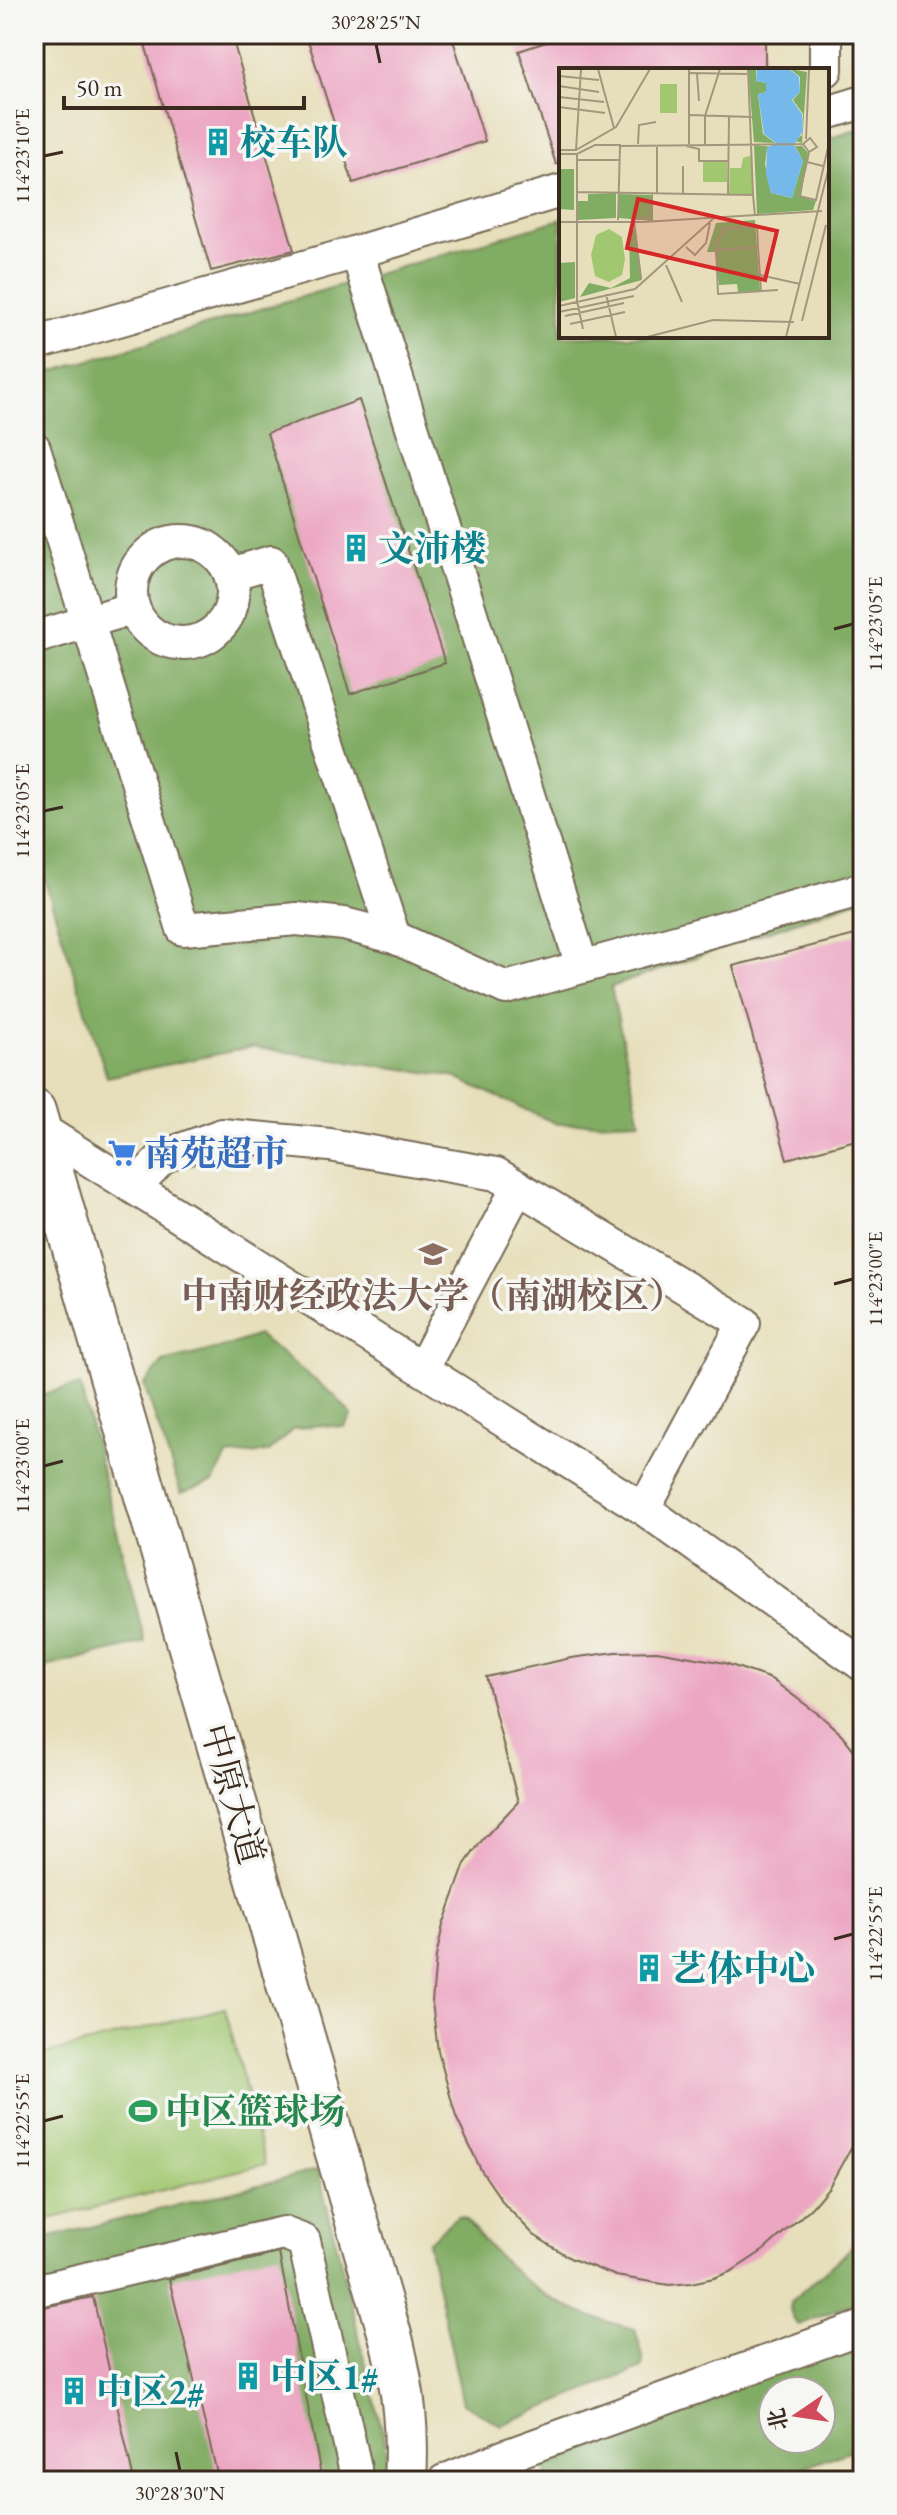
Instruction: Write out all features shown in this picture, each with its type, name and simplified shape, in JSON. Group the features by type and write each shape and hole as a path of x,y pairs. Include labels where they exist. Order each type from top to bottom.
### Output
{"main road":[{"name":"中原大道","path":"36,1119 392,2342 407,2422 405,2481"}],"street":[{"path":"826,34 826,68"},
{"path":"829,112 863,102"},
{"path":"34,344 559,192"},
{"path":"357,252 582,966"},
{"path":"34,448 183,929 297,919 344,924 394,937 506,988 863,889"},
{"path":"185,541 202,545 217,554 231,574 233,602 227,619 216,632 201,641 184,644 167,642 141,623 133,608 131,592 141,561 153,549 168,543 185,541"},
{"path":"231,574 271,562 394,937"},
{"path":"34,638 133,608"},
{"path":"36,1119 134,1187 644,1509 863,1665"},
{"path":"134,1187 164,1156 222,1135 330,1145 496,1174 744,1323 644,1509"},
{"path":"422,1369 518,1187"},
{"path":"34,2291 283,2233 304,2241 355,2468"},
{"path":"444,2481 863,2327"}],"green space":[{"path":"863,128 863,898 611,987 640,1121 557,1124 452,1076 252,1047 107,1077 34,847 34,377 559,220 559,338 829,338 829,138"},
{"path":"258,1335 335,1396 352,1415 344,1427 318,1425 294,1429 268,1452 227,1456 213,1482 181,1493 144,1385 163,1362 225,1347"},
{"path":"80,1385 145,1642 34,1670 34,1396"},
{"name":"中区篮球场","path":"225,2008 265,2164 34,2223 34,2057"},
{"path":"318,2170 387,2450 388,2481 34,2481 34,2241"},
{"path":"457,2216 464,2218 501,2260 536,2289 583,2313 635,2329 643,2357 642,2368 501,2425 463,2403 428,2242"},
{"path":"863,2234 863,2299 799,2325 791,2314 791,2301"},
{"path":"863,2331 863,2446 767,2481 549,2481 539,2451"}],"building":[{"name":"校车队","path":"142,34 231,34 294,250 211,271"},
{"path":"306,34 451,34 485,141 353,183"},
{"path":"570,34 765,34 765,68 559,68 559,163 556,164 519,51"},
{"name":"文沛楼","path":"359,400 445,663 350,694 267,433"},
{"path":"863,933 863,1138 787,1159 733,966"},
{"name":"艺体中心","path":"657,1651 725,1663 771,1679 821,1716 863,1761 863,2105 853,2144 829,2187 812,2207 764,2250 732,2271 714,2278 669,2285 616,2276 570,2258 534,2235 505,2205 481,2170 456,2117 438,2051 432,2002 436,1957 443,1925 465,1864 483,1839 518,1802 486,1677 571,1658"},
{"name":"中区1#","path":"279,2253 322,2481 219,2481 169,2279"},
{"name":"中区2#","path":"93,2297 134,2481 34,2481 34,2309"}],"place":[{"name":"校车队","path":"218,142"},
{"name":"文沛楼","path":"356,548"},
{"name":"南苑超市","path":"122,1153"},
{"name":"中南财经政法大学（南湖校区）","path":"433,1254"},
{"name":"艺体中心","path":"649,1968"},
{"name":"中区篮球场","path":"143,2111"},
{"name":"中区1#","path":"248,2376"},
{"name":"中区2#","path":"74,2391"}]}
